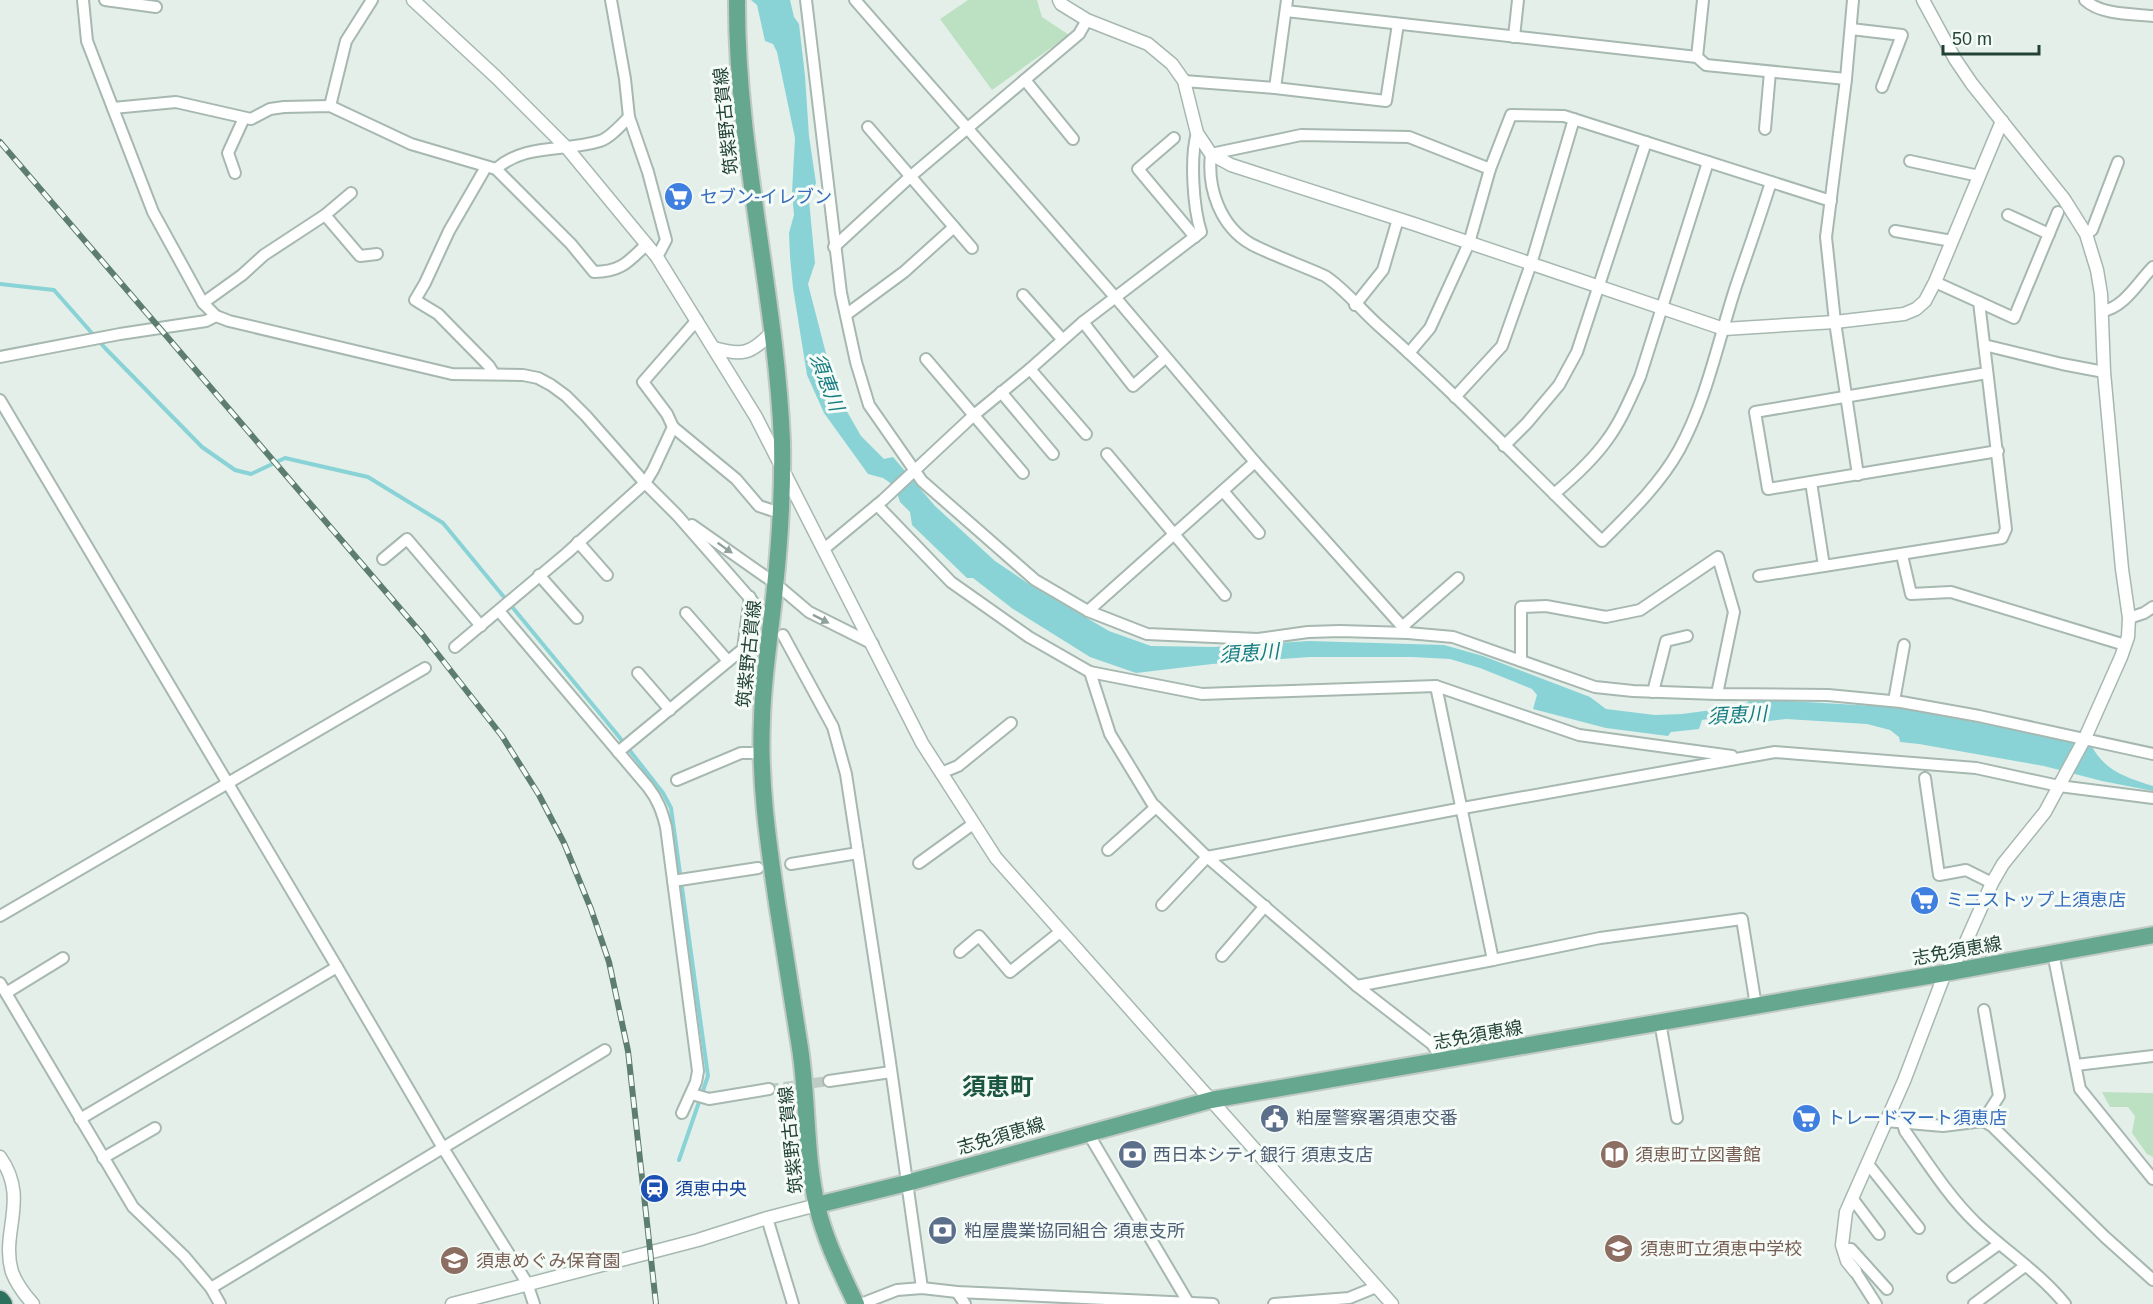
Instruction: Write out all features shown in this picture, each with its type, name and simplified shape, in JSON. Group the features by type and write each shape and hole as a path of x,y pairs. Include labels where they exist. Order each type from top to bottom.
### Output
{"highway":[{"path":"0,1300 3,1304"}],"main road":[{"name":"筑紫野古賀線","path":"736,0 736,24 747,140 779,387 783,469 776,585 764,679 761,753 767,837 804,1072 810,1154 817,1205 836,1263 856,1304"},
{"name":"志免須恵線","path":"817,1205 907,1183 1211,1100 2153,935"}],"street":[{"path":"83,0 87,41 153,212 203,303 216,316 452,374 523,375 538,378 566,396 645,483 677,514 761,611"},
{"path":"105,0 156,7"},
{"path":"330,106 346,41 372,0"},
{"path":"413,0 496,76 567,148 657,257 756,417 922,743 996,858 1392,1304"},
{"path":"611,0 625,79 629,117 648,172 666,240 657,257"},
{"path":"806,0 841,293 856,362 869,405 914,473 922,481 1035,580 1088,611 1147,634 1257,639 1308,632 1405,630 1453,637 1595,687 1653,692 1828,695 1894,701 1979,716 2083,742 2153,754"},
{"path":"855,0 1115,297 1255,462 1405,630"},
{"path":"1059,0 1061,4 1087,20 1148,44 1172,64 1184,81 1197,133 1211,154 1231,165 1724,329 1835,322 1910,311 1925,300 1935,282 2002,121"},
{"path":"1514,37 1518,0"},
{"path":"1698,57 1703,0"},
{"path":"1853,0 1846,79 1826,237 1835,322 1858,475"},
{"path":"1876,1304 1847,1261 1843,1249 1843,1226 1846,1212 1886,1121 1945,973 1961,953 1992,883 2003,864 2045,812 2083,742 2126,645 2129,618 2122,569 2104,372 2102,311 2097,270 2086,234 2064,199 1972,84 1955,59 1923,0"},
{"path":"2085,0 2089,4 2114,12 2153,16"},
{"path":"1275,88 1287,6 1398,24 1698,57 1706,65 1846,79"},
{"path":"834,247 911,176 1079,34 1087,20"},
{"path":"1184,81 1275,88 1386,101 1398,24"},
{"path":"1851,29 1902,35 1882,87"},
{"path":"1765,129 1770,72"},
{"path":"1025,80 1073,139"},
{"path":"113,108 176,102 251,119 270,109 330,106 411,144 491,168 571,244 594,272 610,272 628,263 647,244"},
{"path":"1409,353 1430,328 1469,243 1490,169 1511,115 1564,116 1831,201"},
{"path":"494,374 489,366 438,314 415,300 448,231 491,168 528,152 603,141 629,117"},
{"path":"235,173 228,153 244,118"},
{"path":"1455,397 1502,346 1531,264 1574,119"},
{"path":"868,128 972,248"},
{"path":"824,549 914,473 974,415 1062,339 1201,232 1197,218 1192,148 1197,133"},
{"path":"1211,154 1301,135 1409,138 1490,169"},
{"path":"1174,138 1138,170 1195,237"},
{"path":"1504,446 1559,385 1577,352 1647,142"},
{"path":"1211,154 1209,171 1213,194 1219,209 1231,226 1250,243 1336,283 1355,305 1409,353 1602,541 1662,476 1679,449 1704,392 1771,182"},
{"path":"1910,161 1979,176"},
{"path":"1554,494 1581,471 1601,448 1625,410 1640,377 1708,162"},
{"path":"2086,234 2092,230 2118,162"},
{"path":"203,303 242,275 264,255 326,215 351,193"},
{"path":"1935,282 2014,318 2058,212"},
{"path":"326,215 360,256 377,254"},
{"path":"2008,215 2049,234"},
{"path":"1355,305 1383,270 1398,219"},
{"path":"847,314 904,272 954,227"},
{"path":"1894,231 1952,241"},
{"path":"2102,311 2112,310 2153,267"},
{"path":"1023,295 1062,339"},
{"path":"1759,576 2002,538 2006,529 1979,302"},
{"path":"0,357 120,334 206,321 216,316"},
{"path":"697,320 643,382 667,414 673,427 736,479 759,506 780,513"},
{"path":"1083,322 1133,386 1165,358"},
{"path":"714,348 732,353 750,352 771,333"},
{"path":"1984,345 2104,372"},
{"path":"926,359 1023,473"},
{"path":"1030,369 1086,434"},
{"path":"1988,373 1755,412 1768,489 1998,451"},
{"path":"1001,392 1053,454"},
{"path":"0,400 443,1148 527,1283 534,1304"},
{"path":"455,647 645,483 673,427"},
{"path":"1107,454 1226,595"},
{"path":"1088,611 1255,462"},
{"path":"1811,482 1824,566"},
{"path":"1223,491 1259,533"},
{"path":"880,503 951,582 1029,637 1090,672 1202,694 1436,686 1579,735 1742,758"},
{"path":"677,514 776,585 809,612 873,644"},
{"path":"383,559 407,539 481,626"},
{"path":"578,542 607,575"},
{"path":"1902,555 1911,594 1951,592 2126,645"},
{"path":"1521,661 1521,607 1546,606 1606,617 1640,610 1718,557 1734,612 1717,694"},
{"path":"539,575 577,618"},
{"path":"1405,630 1458,578"},
{"path":"618,752 743,649 750,597"},
{"path":"2129,618 2144,614 2153,607"},
{"path":"499,611 648,787 660,806 666,827 698,1071 692,1094 682,1113"},
{"path":"686,613 728,661"},
{"path":"783,635 834,727 846,774 922,1288"},
{"path":"1653,692 1665,641 1687,636"},
{"path":"1894,701 1904,645"},
{"path":"0,916 425,668"},
{"path":"1090,672 1110,734 1152,803 1207,856 1265,906 1358,986 1432,1044 1443,1061"},
{"path":"638,673 670,710"},
{"path":"1436,686 1493,960"},
{"path":"941,773 958,766 1011,723"},
{"path":"1162,905 1207,856 1775,752 1976,768 2059,786 2153,798"},
{"path":"677,780 741,753 761,753"},
{"path":"1924,778 1939,875 1966,870 1992,883"},
{"path":"1108,850 1156,807"},
{"path":"919,863 973,824"},
{"path":"791,864 858,853"},
{"path":"673,881 758,868"},
{"path":"1222,956 1265,906"},
{"path":"1358,986 1600,938 1742,919 1756,1006"},
{"path":"960,952 979,936 1010,972 1060,932"},
{"path":"2053,953 2080,1089 2153,1179"},
{"path":"63,958 3,988 133,1207 184,1256 211,1288 220,1304"},
{"path":"80,1119 337,966"},
{"path":"1983,1121 1999,1096 1984,1010"},
{"path":"1660,1022 1677,1118"},
{"path":"211,1288 605,1050"},
{"path":"2076,1065 2153,1056"},
{"path":"829,1081 891,1072"},
{"path":"692,1094 709,1099 769,1089"},
{"path":"1886,1121 1943,1126 1983,1121 1992,1126 2105,1237 2153,1280"},
{"path":"1903,1124 1905,1131 1951,1196 1975,1222 2051,1288 2064,1304"},
{"path":"103,1158 155,1128"},
{"path":"1088,1132 1188,1302"},
{"path":"0,1157 13,1181 15,1196 10,1234 11,1270 22,1292 33,1304"},
{"path":"1868,1164 1919,1228"},
{"path":"1852,1198 1879,1234"},
{"path":"452,1304 698,1240 817,1205"},
{"path":"767,1218 793,1304"},
{"path":"1953,1277 1999,1244"},
{"path":"1843,1249 1851,1249 1887,1289"},
{"path":"1974,1304 2025,1266"},
{"path":"1274,1304 1349,1298 1376,1287"},
{"path":"861,1304 897,1290 922,1288 957,1292 1213,1304"},
{"path":"957,1292 965,1304"}],"green space":[{"path":"968,0 1037,0 1042,17 1069,35 992,90 940,19"},
{"path":"2102,1092 2153,1093 2153,1157 2147,1154 2132,1133 2135,1116 2128,1107 2110,1107"}],"water":[{"name":"須恵川","path":"751,0 790,0 794,17 799,24 809,136 816,183 809,200 815,263 808,284 841,401 861,436 884,459 893,457 935,506 995,561 1032,586 1109,631 1151,646 1214,647 1309,641 1444,645 1483,656 1590,697 1606,709 1655,715 1742,706 1749,701 1892,707 2090,743 2109,767 2124,776 2153,786 2153,791 2044,766 1900,742 1899,737 1890,730 1867,724 1786,719 1752,723 1720,717 1702,720 1699,729 1671,732 1668,736 1606,728 1533,709 1537,695 1532,689 1480,668 1450,659 1310,657 1212,664 1136,673 1090,657 1013,609 973,578 967,578 912,525 910,512 900,502 896,490 883,478 868,474 824,413 807,375 793,288 789,233 794,215 792,192 795,138 777,52 773,44 765,41 757,5"}],"waterway":[{"path":"0,284 54,290 105,348 202,447 235,470 251,474 285,458 368,477 443,523 663,793 671,808 708,1076 679,1160"}],"tunnel":[{"path":"769,1089 829,1081"}],"railway":[{"path":"0,142 422,634 502,736 539,795 564,843 591,909 609,962 628,1051 656,1304"}],"place":[{"name":"セブン-イレブン","path":"679,197"},
{"name":"ミニストップ上須恵店","path":"1925,900"},
{"name":"粕屋警察署須恵交番","path":"1275,1118"},
{"name":"トレードマート須恵店","path":"1806,1118"},
{"name":"西日本シティ銀行 須恵支店","path":"1132,1155"},
{"name":"須恵町立図書館","path":"1614,1155"},
{"name":"須恵中央","path":"654,1189"},
{"name":"粕屋農業協同組合 須恵支所","path":"943,1231"},
{"name":"須恵町立須恵中学校","path":"1619,1249"},
{"name":"須恵めぐみ保育園","path":"455,1261"}],"district":[{"name":"須恵町","path":"998,1086"}]}
